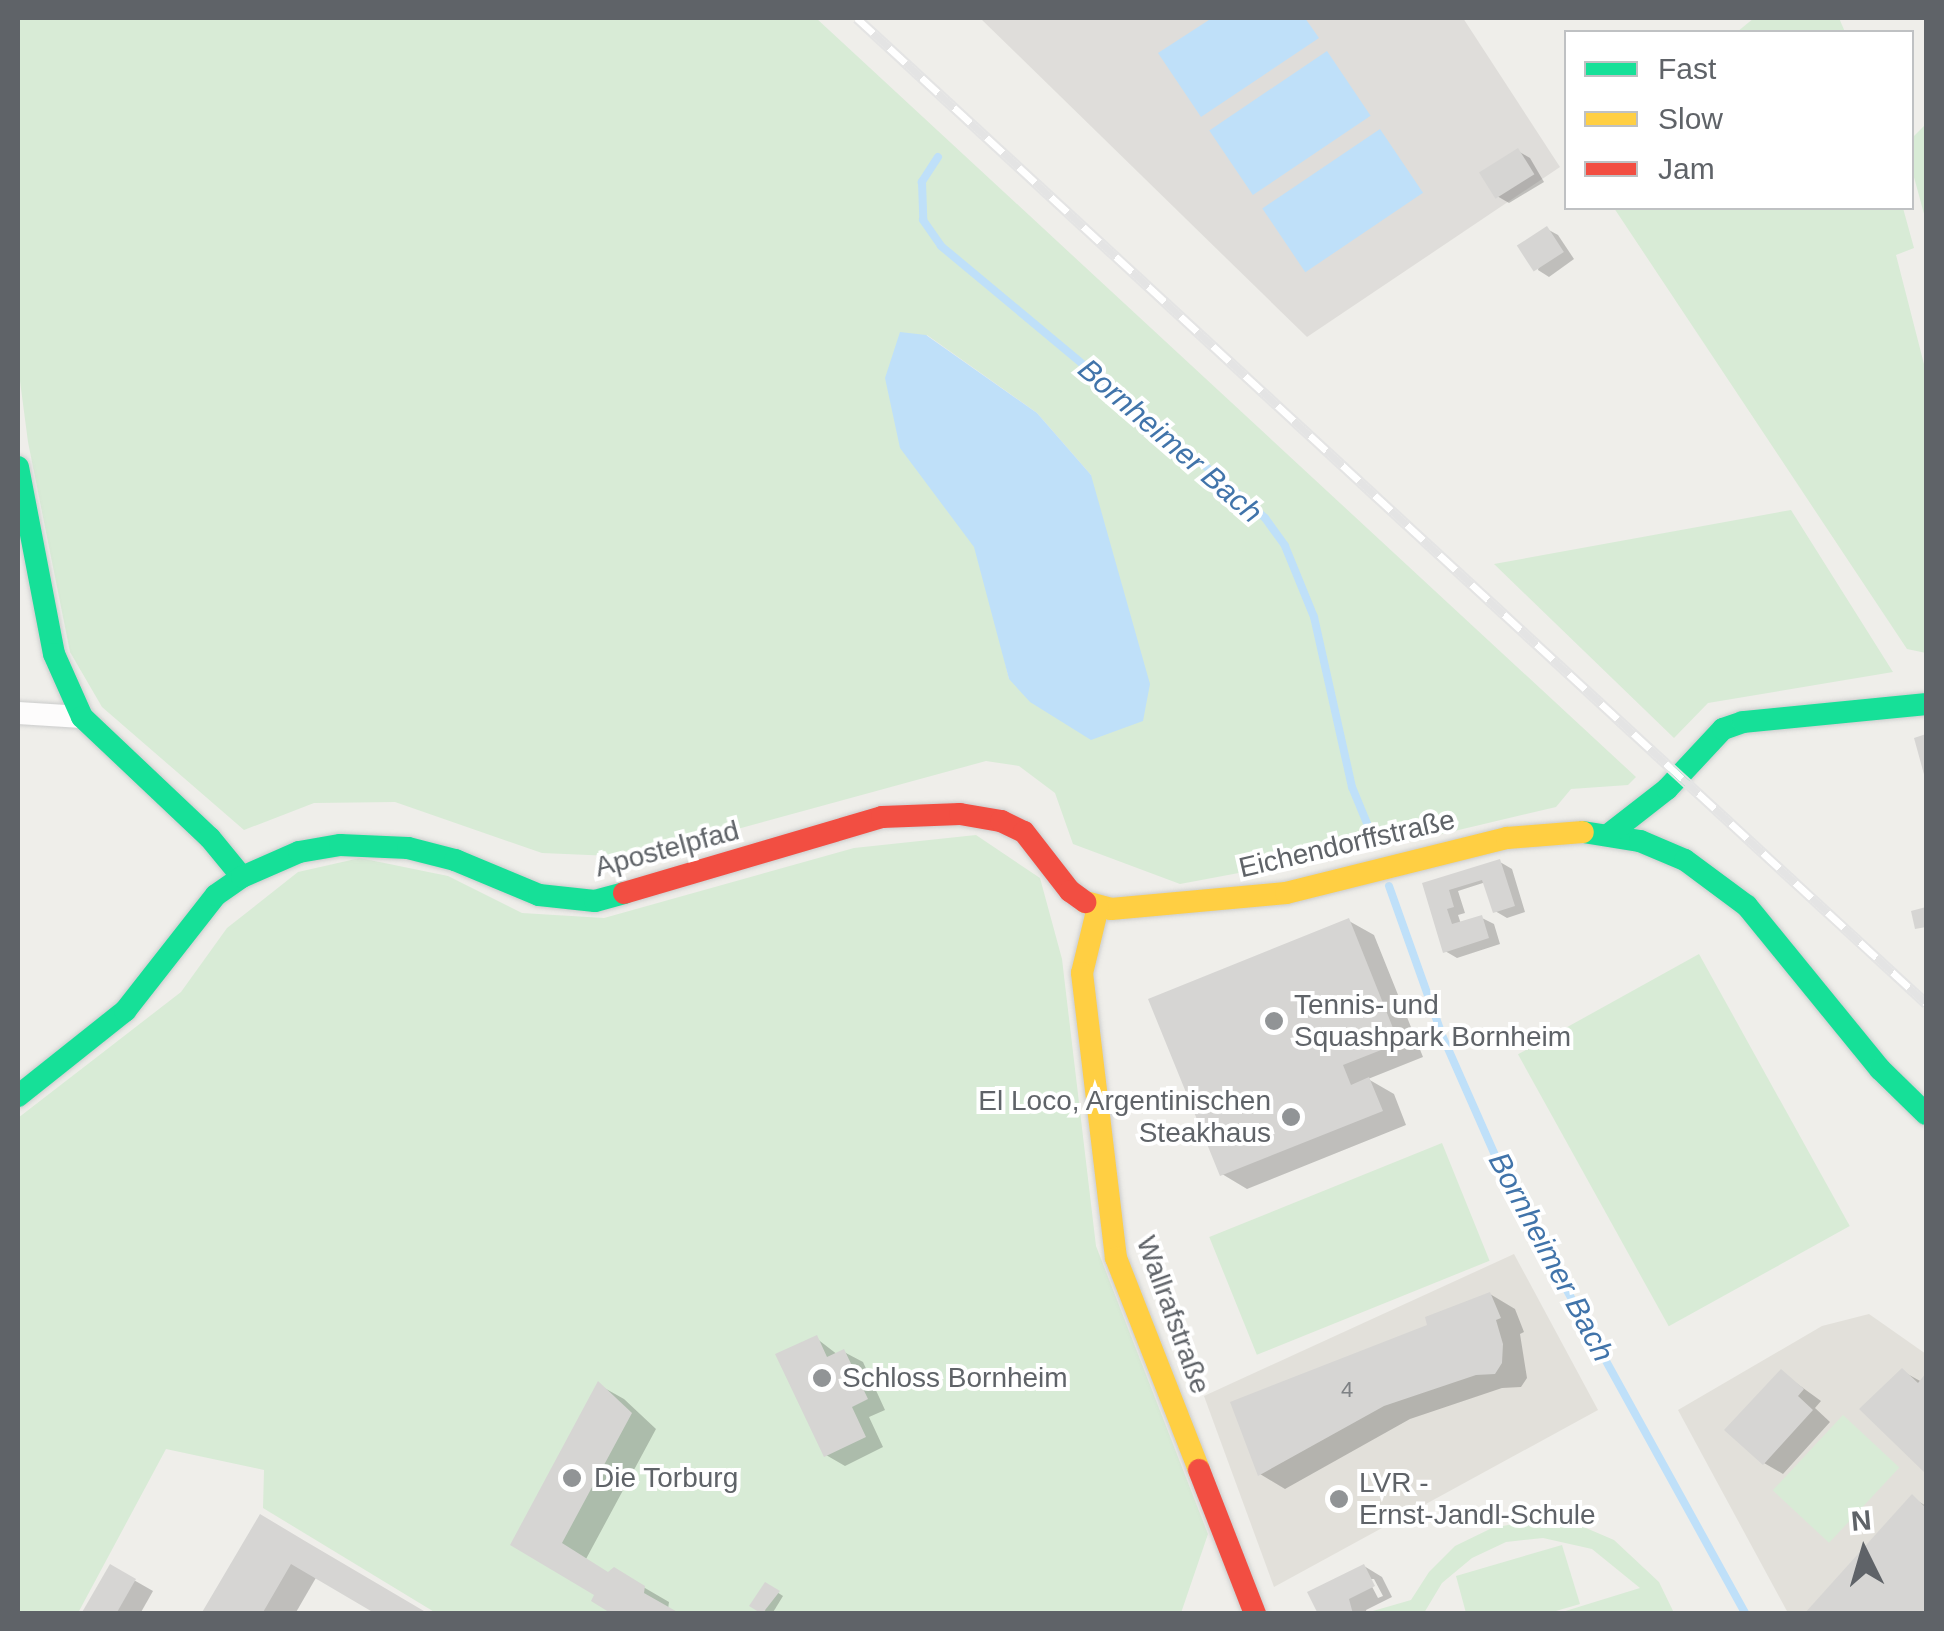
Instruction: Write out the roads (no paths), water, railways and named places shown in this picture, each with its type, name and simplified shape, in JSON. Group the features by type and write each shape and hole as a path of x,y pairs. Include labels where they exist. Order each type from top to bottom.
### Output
{"street":[{"path":"18,467 54,654 82,716 210,838 242,877"},
{"path":"1608,835 1666,788 1723,730 1742,722 1926,704"},
{"path":"18,713 82,716"},
{"name":"Apostelpfad","path":"18,1096 126,1012 204,907 242,877 320,848 386,846 455,860 539,895 595,901 882,818 960,814 1001,821 1024,832 1070,891 1098,907"},
{"name":"Eichendorffstraße","path":"1098,907 1127,910 1250,898 1358,876 1507,838 1569,830 1608,835 1684,860 1747,906 1880,1069 1926,1114"},
{"name":"Wallrafstraße","path":"1098,907 1082,972 1116,1258 1250,1612"}],"water":[{"path":"1212,18 1305,18 1319,38 1201,117 1158,53"},
{"path":"1327,51 1371,116 1253,195 1209,130"},
{"path":"1380,129 1423,193 1305,272 1262,208"},
{"path":"900,332 926,335 1037,413 1091,475 1150,684 1143,721 1091,740 1030,702 1009,679 974,547 900,448 885,378"}],"waterway":[{"name":"Bornheimer Bach","path":"938,157 922,182 923,220 941,246 1228,485 1265,518 1285,546 1314,617 1352,787 1373,838"},
{"name":"Bornheimer Bach","path":"1389,886 1442,1035 1505,1178 1746,1614"}],"railway":[{"path":"857,18 1926,1003"}],"place":[{"name":"Tennis- und Squashpark Bornheim","path":"1274,1021"},
{"name":"El Loco, Argentinischen Steakhaus","path":"1291,1117"},
{"name":"Schloss Bornheim","path":"822,1378"},
{"name":"Die Torburg","path":"572,1478"},
{"name":"LVR - Ernst-Jandl-Schule","path":"1339,1499"}]}
